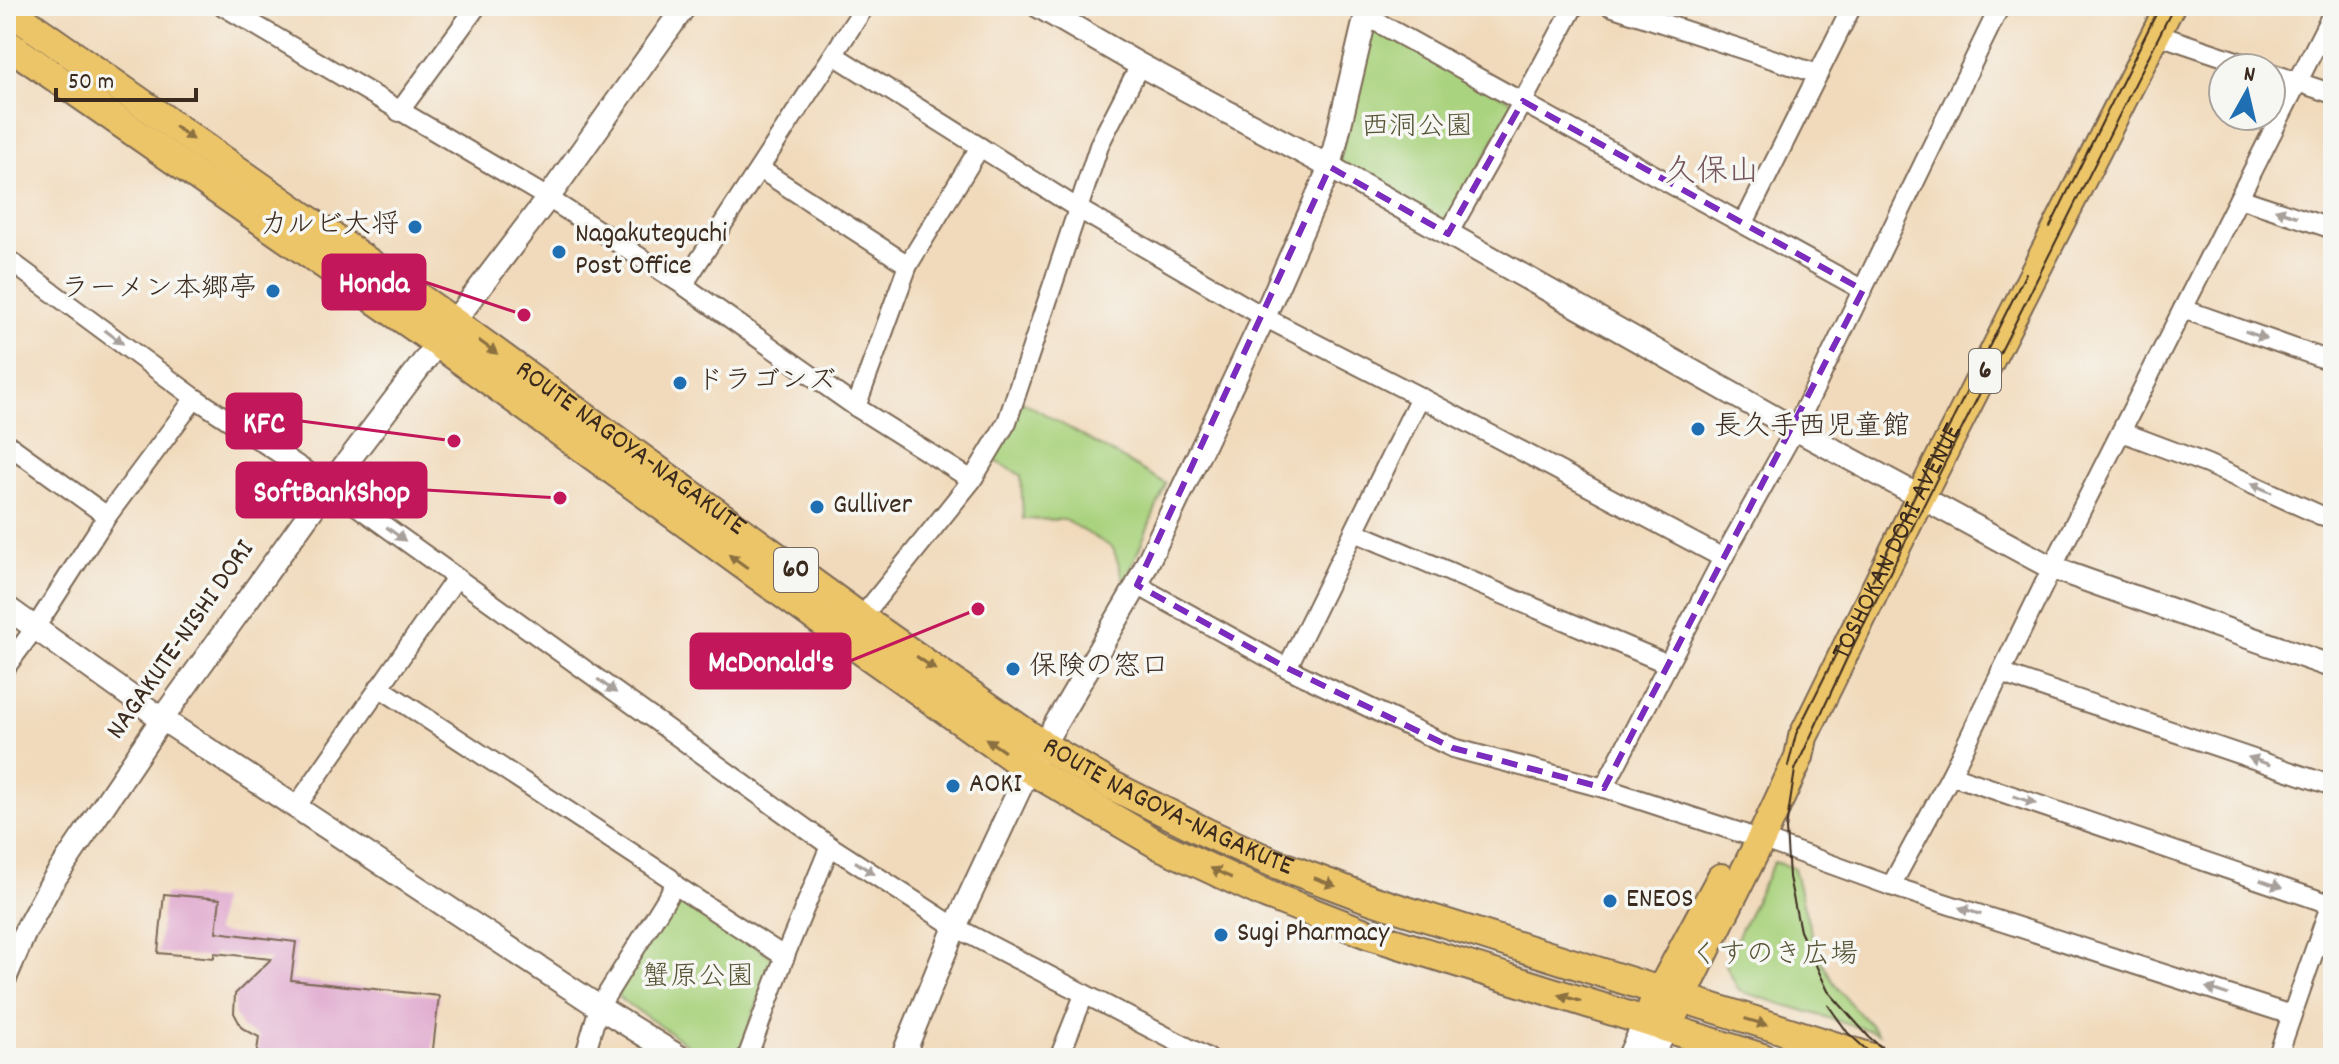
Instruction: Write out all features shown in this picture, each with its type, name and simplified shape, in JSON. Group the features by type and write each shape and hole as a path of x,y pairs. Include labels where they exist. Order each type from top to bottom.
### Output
{"main road":[{"name":"TOSHOKAN DORI AVENUE","path":"1656,1025 1753,837 1799,757 1803,737 1921,496 2170,6"},
{"name":"ROUTE NAGOYA-NAGAKUTE","path":"6,8 447,334 851,643 1036,757 1150,805 1274,863 1372,900 1872,1058"},
{"name":"ROUTE NAGOYA-NAGAKUTE","path":"6,43 447,334 861,618 1036,757 1159,845 1265,894 1370,935 1763,1058"}],"street":[{"path":"223,6 548,198 683,285 856,407 972,480"},
{"path":"399,112 477,6"},
{"name":"NAGAKUTE-NISHI DORI","path":"6,976 51,884 162,719 329,486 548,198 685,6"},
{"path":"683,285 865,6"},
{"path":"1038,6 1795,429 2052,568 2333,667"},
{"path":"1448,234 1574,6"},
{"path":"1610,6 1818,74"},
{"path":"1744,223 1852,6"},
{"path":"1604,788 1723,558 1795,429 2000,6"},
{"path":"902,1058 955,927 1036,757 1137,585 1264,317 1330,167 1367,11 1863,290"},
{"path":"1891,886 1951,775 2333,12"},
{"path":"2156,34 2209,52"},
{"path":"834,55 1077,208 1264,317 1723,558"},
{"path":"861,618 972,480 1007,422 1100,143 1140,65"},
{"path":"2287,79 2333,94"},
{"path":"856,407 908,265 980,147"},
{"path":"760,169 908,265"},
{"path":"2239,198 2333,229"},
{"path":"6,258 195,398 329,486 830,846 955,927 1208,1058"},
{"path":"2183,309 2333,362"},
{"path":"1287,668 1420,397"},
{"path":"6,667 35,628 107,516 195,398"},
{"path":"2122,432 2207,464 2333,518"},
{"path":"6,443 107,516"},
{"path":"1355,532 1668,664"},
{"path":"296,807 456,578"},
{"path":"1137,585 1287,668 1453,748 1604,788 1891,886 2291,1015"},
{"path":"6,607 162,719 681,1058"},
{"path":"2000,673 2333,786"},
{"path":"379,687 785,957"},
{"path":"1951,775 2332,901 2277,1058"},
{"path":"747,1058 830,846"},
{"path":"584,1058 599,1007 675,885"},
{"path":"1059,1058 1084,995"},
{"path":"1628,1058 1656,1025"},
{"path":"1651,1058 1656,1025"}],"highlighted area":[{"path":"1523,101 1863,290 1604,788 1453,748 1287,668 1137,585 1330,167 1448,234"}],"green space":[{"name":"西洞公園","path":"1370,26 1514,102 1449,226 1339,164"},
{"path":"1022,401 1166,484 1125,583 1113,548 1065,520 1023,519 1021,475 992,459"},
{"name":"くすのき広場","path":"1774,862 1794,868 1811,932 1823,963 1844,997 1878,1033 1739,991 1725,963"},
{"name":"蟹原公園","path":"679,893 772,957 737,1058 707,1058 617,994"}],"building":[{"path":"164,894 220,899 216,932 296,942 291,980 439,996 432,1058 256,1058 259,1037 242,1028 234,1013 235,994 271,959 214,953 214,958 158,953"}],"tram line":[{"path":"2050,227 2160,6"},
{"path":"1894,1058 1869,1037 1828,991 1800,931 1789,877 1786,829 1795,770 1847,658 2174,6"},
{"path":"1872,581 2026,273"},
{"path":"1788,766 1796,734 1842,642"},
{"path":"1828,1005 1848,1033 1870,1053"}],"place":[{"name":"カルビ大将","path":"415,227"},
{"name":"Nagakuteguchi Post Office","path":"559,252"},
{"name":"ラーメン本郷亭","path":"273,291"},
{"name":"Honda","path":"524,315"},
{"name":"ドラゴンズ","path":"680,383"},
{"name":"長久手西児童館","path":"1698,429"},
{"name":"KFC","path":"454,441"},
{"name":"SoftBankShop","path":"560,498"},
{"name":"Gulliver","path":"817,507"},
{"name":"McDonald's","path":"978,609"},
{"name":"保険の窓口","path":"1013,669"},
{"name":"AOKI","path":"953,786"},
{"name":"ENEOS","path":"1610,901"},
{"name":"Sugi Pharmacy","path":"1221,935"}],"district":[{"name":"久保山","path":"1712,174"}]}
